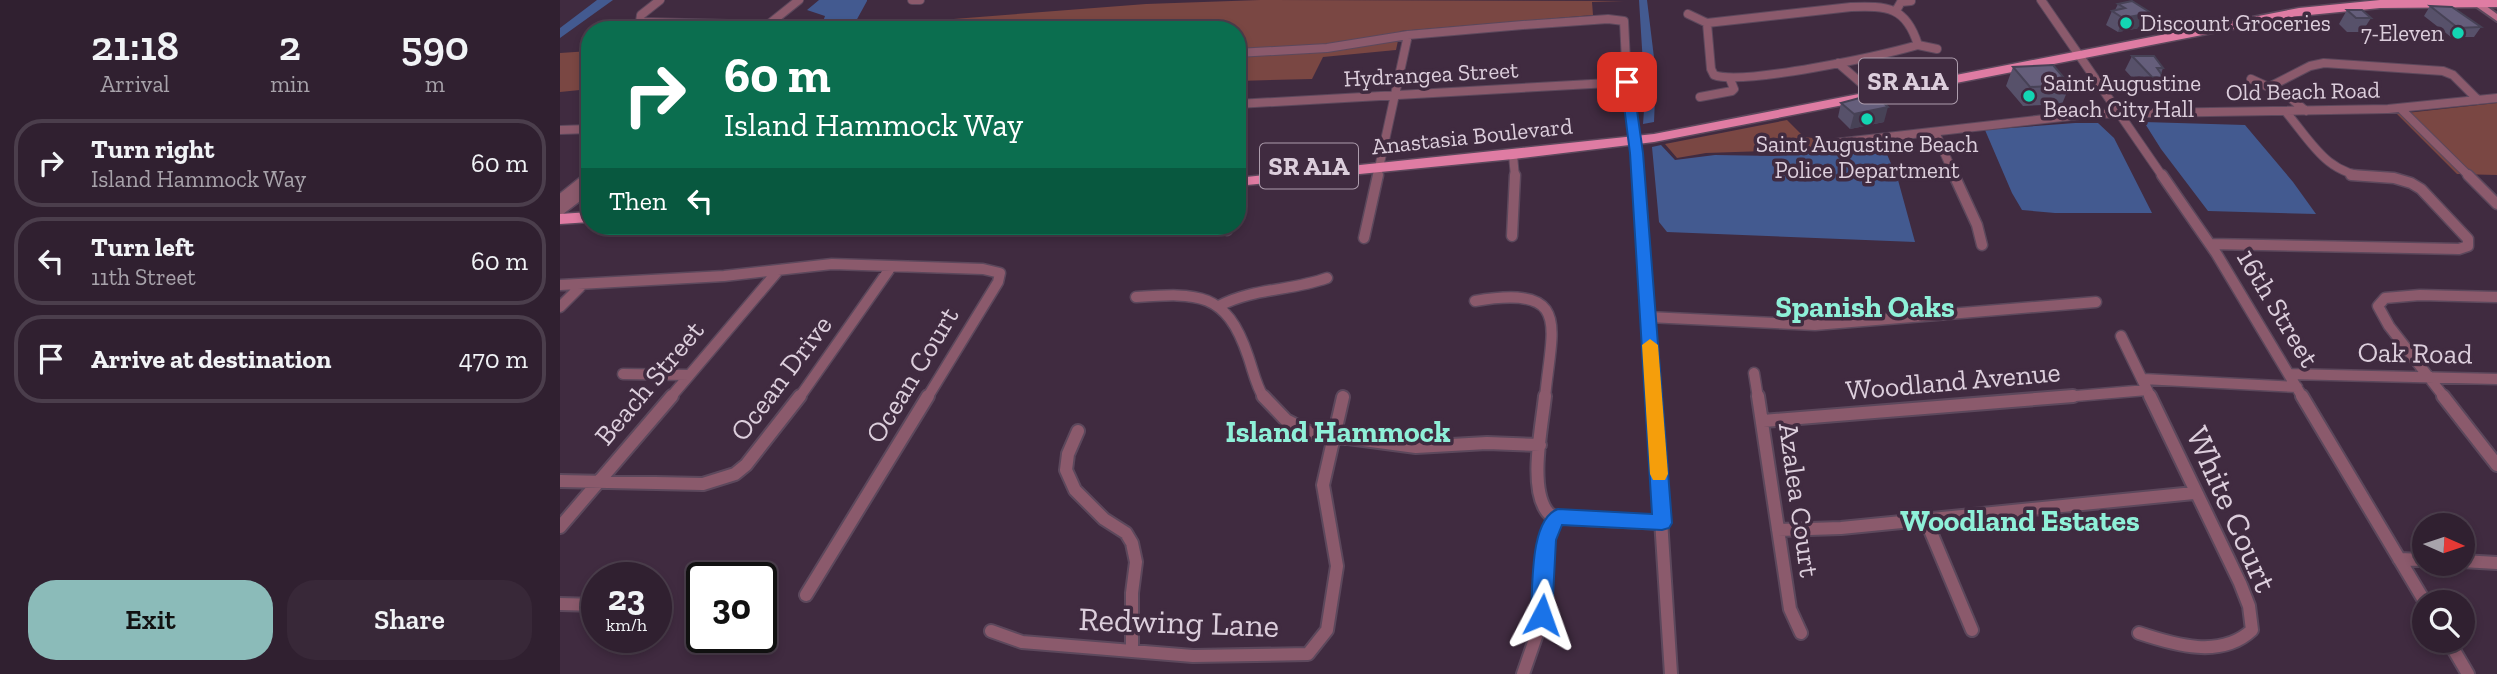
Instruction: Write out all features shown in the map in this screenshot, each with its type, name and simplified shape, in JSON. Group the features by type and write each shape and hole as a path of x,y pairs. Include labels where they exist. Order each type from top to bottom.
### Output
{"main road":[{"name":"Anastasia Boulevard","path":"2077,52 2278,9 2365,0"},
{"name":"Anastasia Boulevard","path":"1380,164 1513,155 1634,137 2299,12 2380,4 2497,3"},
{"name":"Anastasia Boulevard","path":"1246,181 1634,137"},
{"path":"560,219 581,218"},
{"path":"560,227 581,226"}],"street":[{"path":"640,21 641,15 660,0"},
{"path":"774,21 799,0"},
{"path":"912,0 920,0"},
{"name":"16th Street","path":"2041,0 2210,244 2418,590"},
{"path":"1897,9 1901,2 1911,1"},
{"path":"2474,2 2497,18"},
{"path":"1688,15 1707,23 1851,7 1897,9 1905,15 1918,45"},
{"path":"1246,52 1327,48 1408,35 1625,20 1627,82 1648,317 1671,674"},
{"path":"1707,23 1711,69 1714,75 1730,79 1838,63 1918,45 1937,50"},
{"path":"1364,238 1408,35"},
{"path":"2369,55 2380,68"},
{"path":"1838,63 1872,92"},
{"path":"2269,87 2314,65 2344,63 2443,71 2453,75 2479,100"},
{"path":"1700,97 1732,91 1734,89 1730,79"},
{"path":"2251,79 2288,96 2306,111"},
{"name":"Hydrangea Street","path":"1246,103 1627,82"},
{"name":"Old Beach Road","path":"1817,145 2063,116 2400,108 2497,98"},
{"path":"2400,108 2497,204"},
{"path":"2210,244 2459,249 2468,246 2468,239 2416,186 2394,178 2360,177 2339,171 2286,112"},
{"path":"560,130 581,129"},
{"path":"1935,132 1977,225 1982,245"},
{"path":"1513,155 1516,184 1513,236"},
{"path":"560,200 581,183"},
{"path":"560,210 581,194"},
{"path":"560,285 581,286 777,272 806,265 891,267"},
{"name":"Ocean Drive","path":"560,481 704,484 735,474 746,466 780,424 891,267"},
{"name":"Ocean Court","path":"806,595 998,282 1000,274 982,269 891,267"},
{"name":"Beach Street","path":"560,527 777,272"},
{"path":"1219,306 1240,297 1301,288 1327,278"},
{"path":"560,307 581,286"},
{"path":"1136,297 1181,294 1202,298 1219,306 1239,330 1261,394 1273,410 1297,427 1311,433 1416,447 1487,443 1540,445"},
{"path":"1475,301 1516,296 1534,299 1552,317 1553,340 1548,362 1537,484 1545,509 1552,516 1558,517 1662,523"},
{"path":"2497,297 2402,296 2380,301 2378,306 2381,315 2428,378 2497,465"},
{"path":"1648,317 1769,321 1815,326 2096,302"},
{"name":"White Court","path":"2121,336 2194,493 2240,583 2249,606 2252,630 2245,639 2229,646 2180,644 2139,633"},
{"path":"623,373 689,375"},
{"name":"Azalea Court","path":"1754,373 1790,609 1801,633"},
{"name":"Oak Road","path":"2289,374 2497,379"},
{"name":"Woodland Avenue","path":"1763,421 2145,385 2297,387"},
{"name":"Redwing Lane","path":"991,631 1022,642 1132,652 1193,656 1307,653 1327,630 1337,566 1324,472 1336,437 1343,397"},
{"path":"1078,431 1068,454 1066,470 1075,490 1104,519 1126,533 1132,543 1136,562 1132,593 1132,652"},
{"path":"1778,530 1841,528 2194,493"},
{"path":"1523,674 1536,644 1542,615 1547,540 1551,524 1558,517"},
{"path":"1925,518 1972,630"},
{"path":"2399,559 2412,560"},
{"path":"2475,562 2497,563"},
{"path":"560,604 581,605"},
{"path":"2456,653 2468,674"}],"shaded area":[{"path":"1260,0 1624,1 1592,2 1593,15 1400,31 1396,50 1323,57 1312,79 1246,81 1246,21 927,21 1146,4"},
{"path":"581,52 581,90 560,92 560,53"},
{"path":"2497,103 2497,175 2457,174 2397,114"},
{"path":"1787,120 1804,137 1813,138 1820,149 1706,153 1677,158 1665,144"}],"water":[{"path":"597,0 613,0 560,38 560,28"},
{"path":"819,0 867,0 856,21 823,21 825,16 807,10"},
{"path":"1639,0 1647,0 1656,74 1654,122 1643,124 1645,96"},
{"path":"2144,122 2245,125 2316,214 2208,211"},
{"path":"2098,123 2114,138 2152,213 2055,213 2022,210 1985,130"},
{"path":"1661,145 1675,160 1715,155 1774,156 1875,148 1886,152 1898,180 1915,242 1667,232 1659,222 1652,147"}],"building":[{"path":"2132,1 2151,13 2123,18 2112,11 2125,8 2118,4"},
{"path":"2430,6 2452,7 2481,27 2458,28"},
{"path":"2347,10 2362,10 2371,18 2356,18"},
{"path":"2132,56 2154,56 2163,68 2157,68 2164,78 2152,77"},
{"path":"2053,65 2070,85 2030,87 2013,67"},
{"path":"1874,94 1888,107 1854,114 1841,103"}],"slow traffic":[{"path":"1650,345 1659,474"}],"place":[{"name":"Discount Groceries","path":"2126,23"},
{"name":"7-Eleven","path":"2458,33"},
{"name":"Saint Augustine Beach City Hall","path":"2029,96"},
{"name":"Saint Augustine Beach Police Department","path":"1867,119"}],"district":[{"name":"Spanish Oaks","path":"1865,307"},
{"name":"Island Hammock","path":"1338,432"},
{"name":"Woodland Estates","path":"2020,521"}],"route":[{"path":"1542,615 1547,540 1551,524 1558,517 1608,522 1662,523 1636,153 1627,82"}]}
